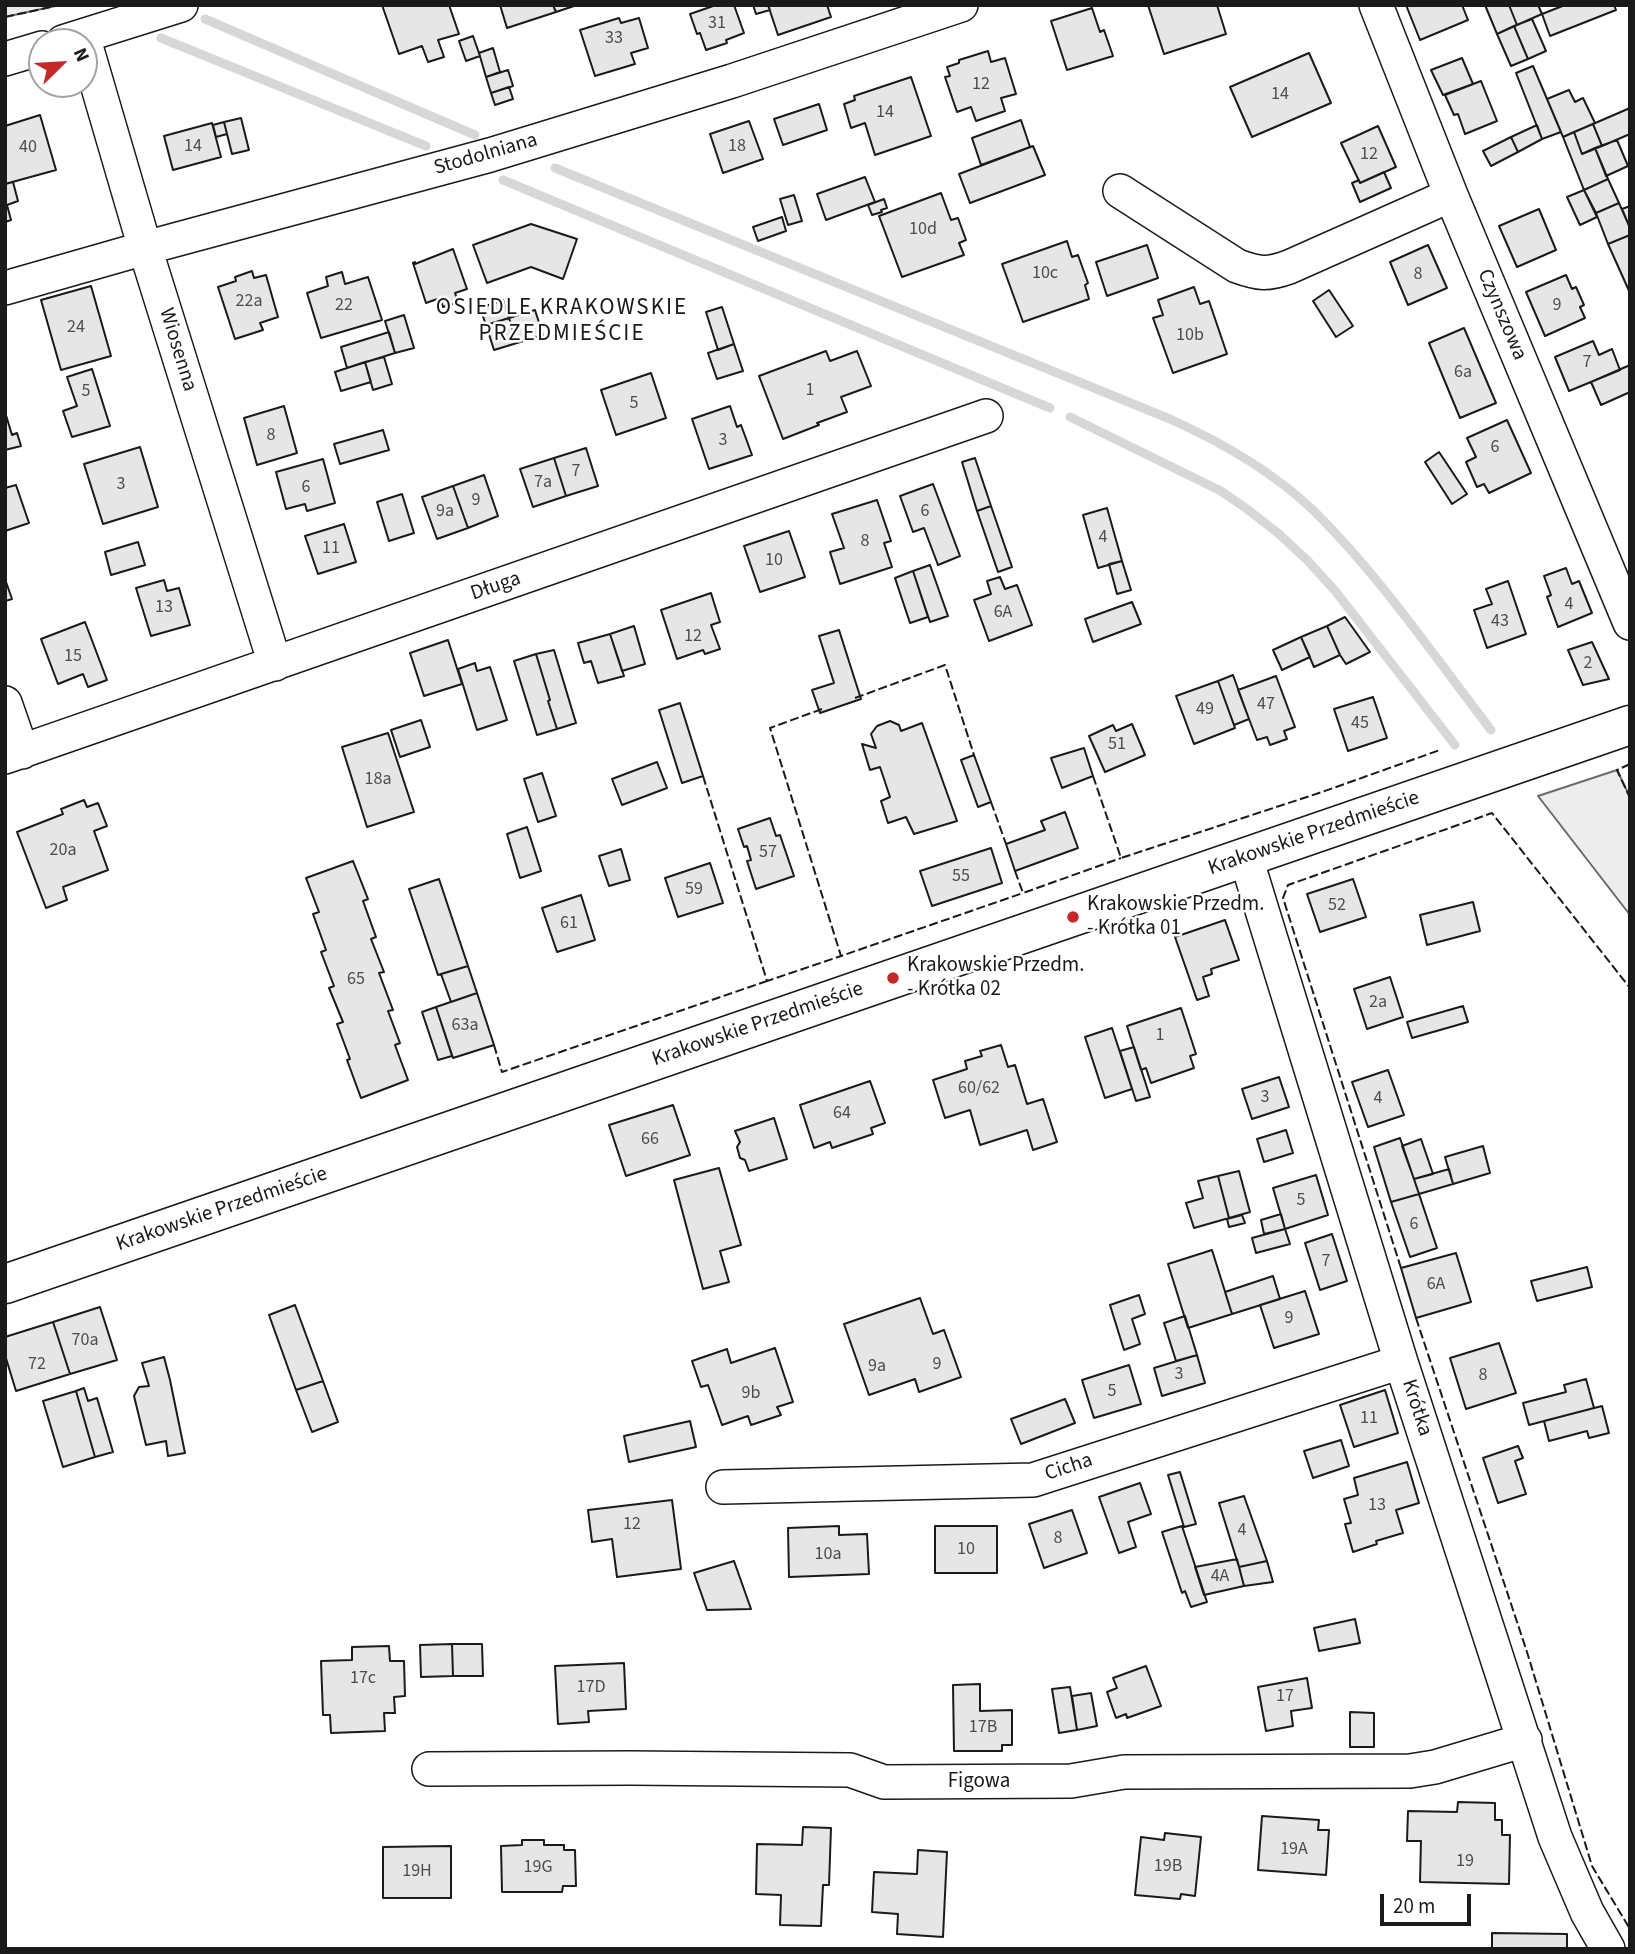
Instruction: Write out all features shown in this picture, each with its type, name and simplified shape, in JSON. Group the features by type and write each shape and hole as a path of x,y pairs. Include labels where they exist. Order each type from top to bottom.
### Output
{"main road":[{"name":"Krakowskie Przedmieście","path":"5,1284 1630,725"}],"street":[{"path":"98,31 181,5"},
{"name":"Stodolniana","path":"5,288 489,155 732,81 961,5"},
{"name":"Czynszowa","path":"1376,5 1451,195 1630,623"},
{"path":"5,59 28,52"},
{"name":"Wiosenna","path":"93,98 145,248 275,664"},
{"path":"1121,191 1237,266 1266,274 1289,267 1451,195"},
{"name":"Długa","path":"13,754 986,416"},
{"path":"5,703 13,754"},
{"name":"Krótka","path":"1246,858 1401,1362 1555,1836 1587,1912 1608,1949"},
{"name":"Cicha","path":"723,1488 1033,1480 1401,1362"},
{"name":"Figowa","path":"429,1769 850,1770 884,1782 1071,1781 1124,1772 1410,1771 1435,1767 1525,1740"}],"shaded area":[{"path":"5,5 60,5 5,17"},
{"path":"1617,770 1630,797 1630,915 1538,796"}],"building":[{"path":"382,5 449,5 459,34 438,40 444,57 428,62 422,46 399,54"},
{"path":"500,5 553,5 556,12 507,28"},
{"path":"553,5 577,5 556,12"},
{"path":"716,5 734,5 744,33 726,40 727,43 706,50 690,14"},
{"path":"753,5 768,5 770,10 756,14"},
{"path":"768,5 827,5 831,17 778,35"},
{"path":"1148,5 1217,5 1226,34 1164,54"},
{"path":"1406,5 1462,5 1468,20 1420,40"},
{"path":"1485,5 1509,5 1517,25 1497,34"},
{"path":"1509,5 1538,5 1542,14 1517,25"},
{"path":"1565,5 1614,5 1616,10 1550,36 1542,14"},
{"path":"1092,8 1100,32 1104,30 1113,56 1067,70 1051,21"},
{"path":"619,18 621,23 639,18 648,48 631,53 635,64 595,76 580,30"},
{"path":"1532,19 1546,51 1528,59 1514,26"},
{"path":"1514,26 1528,59 1511,66 1497,34"},
{"path":"473,36 480,56 466,61 459,41"},
{"path":"493,48 500,72 486,77 479,53"},
{"path":"988,51 991,62 1005,58 1016,94 1001,98 1005,111 976,121 971,107 957,112 945,77 950,76 947,67 959,63 959,60"},
{"path":"1309,53 1331,103 1252,137 1230,87"},
{"path":"1462,58 1473,84 1443,95 1431,70"},
{"path":"1533,66 1561,132 1542,139 1516,73"},
{"path":"508,70 513,86 491,93 486,77"},
{"path":"911,77 931,136 875,155 865,123 851,128 844,104 855,100 854,96"},
{"path":"1481,81 1497,121 1465,134 1458,114 1454,115 1445,95"},
{"path":"509,87 513,99 495,105 491,93"},
{"path":"1569,90 1575,102 1583,98 1595,123 1563,137 1547,99"},
{"path":"819,104 827,130 783,145 774,119"},
{"path":"1630,108 1630,134 1602,146 1593,124"},
{"path":"40,115 56,170 5,184 5,126"},
{"path":"241,118 249,150 232,154 224,122"},
{"path":"1021,120 1030,147 981,165 972,138"},
{"path":"749,121 763,159 723,173 710,134"},
{"path":"224,122 227,134 216,137 213,125"},
{"path":"212,123 221,157 173,170 164,136"},
{"path":"1593,124 1602,146 1582,154 1574,132"},
{"path":"1537,125 1542,139 1518,152 1511,137"},
{"path":"1378,126 1396,167 1360,183 1341,143"},
{"path":"1574,132 1582,154 1595,148 1608,179 1584,190 1563,137"},
{"path":"1511,137 1518,152 1491,166 1483,151"},
{"path":"1617,140 1628,166 1606,176 1595,148"},
{"path":"1033,146 1045,175 970,203 959,174"},
{"path":"1384,172 1391,188 1360,202 1352,183 1359,180 1360,183"},
{"path":"865,177 875,202 826,220 817,194"},
{"path":"1608,179 1619,203 1596,213 1584,190"},
{"path":"13,182 18,201 7,205 11,220 5,222 5,184"},
{"path":"1584,190 1597,217 1580,225 1567,197"},
{"path":"941,193 951,220 958,218 966,240 959,243 964,255 902,277 879,216"},
{"path":"794,195 802,221 788,225 780,199"},
{"path":"884,199 887,208 872,215 868,205"},
{"path":"1619,203 1630,228 1630,235 1608,244 1596,213"},
{"path":"1630,206 1630,228 1622,209"},
{"path":"1539,209 1556,250 1517,267 1499,226"},
{"path":"782,217 786,231 758,241 753,227"},
{"path":"531,224 577,239 563,279 531,267 487,283 473,245"},
{"path":"1630,235 1630,293 1608,244"},
{"path":"1067,241 1072,257 1078,255 1088,283 1085,285 1089,299 1023,322 1002,264"},
{"path":"1147,245 1158,278 1107,296 1096,262"},
{"path":"1428,245 1447,288 1408,305 1390,262"},
{"path":"453,249 467,289 455,293 458,302 443,307 440,298 426,303 413,263"},
{"path":"252,271 254,278 266,275 278,317 260,323 263,330 235,339 218,287 236,281 235,277"},
{"path":"342,272 345,284 368,277 382,320 321,338 307,293 328,286 326,277"},
{"path":"1566,275 1572,289 1576,287 1584,305 1580,307 1585,318 1545,336 1526,292"},
{"path":"91,286 111,356 61,370 41,300"},
{"path":"1194,287 1200,304 1209,301 1227,354 1173,373 1153,318 1163,315 1158,300"},
{"path":"1329,290 1353,326 1336,337 1313,301"},
{"path":"503,300 509,318 486,325 480,308"},
{"path":"722,307 734,344 718,350 706,312"},
{"path":"535,310 543,335 517,343 509,318"},
{"path":"404,315 414,348 395,353 385,321"},
{"path":"509,318 517,343 494,350 486,325"},
{"path":"1464,328 1496,403 1460,418 1429,343"},
{"path":"389,332 395,353 347,368 341,347"},
{"path":"1593,341 1599,355 1612,349 1620,370 1569,391 1555,357"},
{"path":"734,344 743,371 717,379 708,353"},
{"path":"826,351 830,361 857,351 871,386 841,397 847,412 783,439 759,376"},
{"path":"384,357 392,384 373,390 365,362"},
{"path":"365,362 371,382 341,391 335,372"},
{"path":"1630,365 1630,392 1601,405 1591,382"},
{"path":"92,369 110,426 72,437 63,411 77,406 67,377"},
{"path":"651,373 666,418 616,435 601,390"},
{"path":"284,406 297,453 257,465 244,418"},
{"path":"730,406 737,427 741,425 752,455 709,469 692,419"},
{"path":"5,412 12,435 17,433 21,446 5,450"},
{"path":"1507,420 1531,473 1489,493 1484,484 1477,487 1466,462 1476,457 1467,438"},
{"path":"383,430 389,450 340,464 334,444"},
{"path":"140,447 158,507 103,524 84,464"},
{"path":"586,448 598,486 566,496 554,458"},
{"path":"1439,452 1467,494 1452,504 1425,462"},
{"path":"554,458 566,496 533,507 520,469"},
{"path":"975,458 991,506 977,511 962,462"},
{"path":"323,459 335,503 307,511 305,504 286,509 276,472"},
{"path":"484,475 498,516 468,528 453,486"},
{"path":"933,484 960,556 938,565 924,528 913,532 900,496"},
{"path":"16,485 29,523 5,531 5,488"},
{"path":"453,486 468,528 437,539 422,497"},
{"path":"402,494 414,533 389,541 377,502"},
{"path":"877,500 891,541 884,543 892,567 840,584 830,552 844,548 832,514"},
{"path":"991,506 1012,567 998,572 977,511"},
{"path":"1107,508 1122,561 1098,568 1083,515"},
{"path":"344,524 356,562 318,574 305,536"},
{"path":"789,531 805,577 760,592 744,546"},
{"path":"138,542 145,565 111,575 105,552"},
{"path":"1122,561 1131,590 1117,594 1109,564"},
{"path":"930,565 948,616 930,622 913,571"},
{"path":"1566,568 1572,584 1579,581 1592,613 1558,627 1547,597 1551,595 1544,576"},
{"path":"913,571 928,617 910,623 895,578"},
{"path":"1000,577 1005,589 1017,585 1032,625 989,641 974,600 991,594 987,581"},
{"path":"5,579 12,599 5,601"},
{"path":"164,580 167,591 179,588 190,625 151,636 136,588"},
{"path":"1508,581 1526,634 1487,648 1474,610 1492,604 1486,589"},
{"path":"711,593 720,622 711,625 720,649 705,654 703,650 677,659 661,610"},
{"path":"1132,602 1141,624 1093,642 1085,619"},
{"path":"1345,617 1370,652 1346,664 1327,626"},
{"path":"85,622 107,680 88,687 83,674 58,684 41,639"},
{"path":"634,626 645,664 622,671 610,634"},
{"path":"1327,626 1340,655 1314,667 1301,637"},
{"path":"839,630 861,699 820,713 812,690 834,683 819,636"},
{"path":"610,634 624,676 598,683 591,661 584,663 578,643"},
{"path":"1301,637 1310,657 1282,670 1273,650"},
{"path":"448,640 462,684 424,696 410,653"},
{"path":"1592,642 1609,679 1583,685 1568,650"},
{"path":"554,650 576,723 557,729 536,654"},
{"path":"536,654 557,729 537,735 514,661"},
{"path":"475,663 477,671 490,667 507,720 477,730 458,669"},
{"path":"1233,675 1249,719 1234,725 1218,681"},
{"path":"1276,676 1295,727 1284,731 1287,739 1270,745 1267,737 1257,740 1238,690"},
{"path":"1218,681 1235,728 1194,744 1176,696"},
{"path":"1373,697 1387,738 1348,751 1334,709"},
{"path":"680,703 703,776 682,783 659,710"},
{"path":"421,720 430,747 400,757 391,730"},
{"path":"890,721 899,725 901,731 922,723 957,821 914,834 906,817 888,823 881,801 890,797 880,767 870,770 862,744 876,748 871,734 877,726"},
{"path":"1132,724 1145,755 1105,772 1089,736 1113,725 1116,731"},
{"path":"388,733 414,812 367,827 342,747"},
{"path":"1084,748 1093,776 1062,788 1051,758"},
{"path":"974,755 991,802 978,807 961,760"},
{"path":"657,762 667,788 622,805 612,779"},
{"path":"542,773 556,816 538,822 524,779"},
{"path":"84,800 87,807 98,803 107,826 94,831 108,870 63,887 67,900 46,908 17,832 63,814 61,809"},
{"path":"1065,812 1078,848 1015,871 1006,844 1045,830 1041,821"},
{"path":"770,818 776,836 780,835 794,876 756,889 747,861 751,860 747,846 744,847 738,829"},
{"path":"527,827 541,871 520,878 507,834"},
{"path":"991,848 1002,883 932,906 920,871"},
{"path":"621,849 630,880 609,886 599,856"},
{"path":"353,861 368,899 363,901 376,937 371,939 384,972 379,973 393,1010 388,1011 400,1043 395,1045 408,1080 361,1098 337,1024 343,1022 329,988 334,986 321,952 326,950 313,914 319,912 306,878"},
{"path":"710,863 723,903 678,917 665,878"},
{"path":"439,879 468,966 438,975 409,889"},
{"path":"1353,879 1366,917 1320,932 1307,894"},
{"path":"581,895 595,940 557,952 542,908"},
{"path":"1473,902 1480,931 1427,945 1420,915"},
{"path":"1225,920 1239,960 1211,969 1212,974 1203,977 1209,996 1197,1000 1175,937"},
{"path":"468,966 477,993 451,1002 441,974"},
{"path":"1390,977 1403,1017 1367,1029 1354,989"},
{"path":"477,993 494,1045 453,1058 436,1007"},
{"path":"1463,1006 1468,1022 1412,1038 1407,1022"},
{"path":"436,1007 452,1056 438,1060 422,1012"},
{"path":"1181,1008 1196,1054 1190,1056 1194,1068 1151,1083 1146,1068 1141,1070 1127,1026"},
{"path":"1112,1028 1132,1089 1105,1098 1085,1037"},
{"path":"1001,1045 1008,1067 1015,1065 1027,1104 1043,1099 1057,1142 1033,1150 1027,1130 980,1145 970,1110 945,1118 933,1080 967,1069 965,1061 982,1056 980,1051"},
{"path":"1134,1047 1150,1097 1136,1101 1120,1051"},
{"path":"1388,1070 1404,1115 1368,1127 1352,1082"},
{"path":"1279,1077 1289,1107 1252,1119 1242,1089"},
{"path":"870,1081 885,1123 871,1128 873,1134 832,1148 830,1142 814,1148 800,1105"},
{"path":"673,1105 690,1155 626,1176 609,1125"},
{"path":"774,1118 787,1159 749,1171 745,1160 740,1158 737,1147 740,1142 735,1131"},
{"path":"1286,1130 1293,1153 1264,1162 1257,1139"},
{"path":"1400,1138 1419,1194 1391,1202 1374,1147"},
{"path":"1421,1139 1433,1174 1414,1179 1402,1146"},
{"path":"1483,1146 1490,1173 1453,1184 1445,1157"},
{"path":"719,1168 741,1245 720,1251 729,1282 703,1289 674,1180"},
{"path":"1449,1169 1453,1184 1419,1194 1414,1179"},
{"path":"1239,1171 1250,1212 1229,1218 1218,1176"},
{"path":"1316,1175 1328,1215 1285,1229 1273,1188"},
{"path":"1218,1176 1229,1218 1194,1228 1186,1203 1203,1198 1198,1181"},
{"path":"1419,1194 1437,1248 1410,1257 1391,1202"},
{"path":"1281,1214 1285,1229 1264,1234 1261,1220"},
{"path":"1242,1215 1245,1223 1229,1227 1227,1219"},
{"path":"1285,1229 1290,1244 1256,1253 1252,1238"},
{"path":"1332,1234 1347,1281 1320,1290 1305,1243"},
{"path":"1212,1250 1232,1314 1188,1328 1168,1264"},
{"path":"1456,1253 1471,1302 1416,1318 1401,1268"},
{"path":"1587,1267 1592,1287 1537,1301 1531,1281"},
{"path":"1273,1276 1280,1299 1232,1314 1225,1292"},
{"path":"1305,1291 1319,1334 1274,1348 1260,1305"},
{"path":"1139,1295 1145,1314 1132,1319 1140,1344 1124,1350 1110,1305"},
{"path":"920,1298 933,1334 944,1330 961,1377 919,1392 915,1379 869,1395 844,1324"},
{"path":"295,1305 323,1381 296,1390 269,1315"},
{"path":"100,1307 117,1360 70,1374 53,1322"},
{"path":"1185,1316 1197,1355 1176,1361 1164,1323"},
{"path":"53,1322 70,1374 16,1391 5,1355 5,1337"},
{"path":"1499,1343 1516,1393 1466,1409 1450,1358"},
{"path":"775,1348 793,1402 777,1407 781,1415 751,1425 748,1416 722,1425 708,1385 701,1387 692,1361 727,1349 731,1363"},
{"path":"1197,1355 1205,1383 1162,1396 1154,1368"},
{"path":"164,1357 185,1453 168,1456 166,1441 146,1445 134,1396 139,1387 149,1386 142,1363"},
{"path":"1129,1365 1141,1404 1094,1418 1082,1380"},
{"path":"1586,1379 1594,1408 1529,1425 1523,1403 1566,1392 1564,1385"},
{"path":"323,1381 338,1422 312,1432 296,1390"},
{"path":"84,1388 88,1401 97,1398 113,1452 95,1457 76,1391"},
{"path":"1385,1390 1398,1433 1354,1447 1340,1405"},
{"path":"76,1391 95,1457 63,1467 43,1401"},
{"path":"1065,1399 1075,1423 1021,1444 1011,1419"},
{"path":"1602,1406 1609,1433 1589,1438 1587,1431 1549,1441 1544,1421"},
{"path":"690,1421 696,1447 629,1462 624,1436"},
{"path":"1341,1440 1349,1466 1313,1478 1304,1451"},
{"path":"1518,1446 1523,1458 1515,1461 1526,1494 1498,1503 1483,1458"},
{"path":"1407,1462 1419,1503 1396,1510 1403,1533 1376,1541 1377,1544 1353,1552 1345,1524 1351,1523 1344,1499 1358,1495 1354,1478"},
{"path":"1180,1472 1196,1524 1184,1527 1168,1475"},
{"path":"1140,1483 1151,1514 1128,1522 1136,1547 1119,1553 1099,1497"},
{"path":"1244,1496 1267,1561 1239,1567 1219,1503"},
{"path":"672,1500 681,1569 617,1577 612,1539 592,1542 588,1510"},
{"path":"1072,1510 1087,1553 1044,1568 1029,1524"},
{"path":"839,1526 839,1535 867,1534 869,1574 789,1577 788,1528"},
{"path":"935,1526 997,1526 997,1573 935,1573"},
{"path":"1182,1526 1207,1602 1191,1607 1185,1591 1182,1593 1162,1532"},
{"path":"1237,1559 1244,1586 1204,1595 1195,1567"},
{"path":"734,1561 751,1609 707,1610 694,1573"},
{"path":"1267,1561 1273,1582 1244,1586 1239,1567"},
{"path":"1355,1619 1360,1643 1319,1651 1314,1628"},
{"path":"452,1644 482,1644 483,1676 453,1676"},
{"path":"452,1644 453,1676 421,1677 420,1645"},
{"path":"389,1646 390,1661 404,1661 405,1696 394,1697 395,1713 384,1713 385,1731 331,1733 330,1715 323,1715 321,1661 352,1660 352,1647"},
{"path":"624,1663 626,1709 588,1711 589,1722 558,1724 555,1666"},
{"path":"1146,1666 1161,1706 1127,1718 1126,1714 1116,1718 1107,1692 1117,1688 1113,1678"},
{"path":"1307,1678 1312,1708 1291,1711 1293,1726 1266,1731 1258,1687"},
{"path":"980,1684 980,1711 1012,1710 1012,1745 1002,1745 1002,1751 954,1751 953,1685"},
{"path":"1070,1687 1077,1730 1059,1733 1052,1689"},
{"path":"1091,1693 1097,1726 1077,1730 1072,1696"},
{"path":"1350,1712 1374,1713 1374,1747 1350,1747"},
{"path":"1458,1802 1495,1803 1495,1820 1502,1820 1502,1835 1510,1835 1509,1884 1420,1882 1421,1841 1407,1841 1408,1811 1457,1812"},
{"path":"1262,1816 1319,1820 1318,1830 1329,1830 1326,1875 1258,1870"},
{"path":"803,1827 831,1828 829,1885 823,1885 821,1926 780,1925 781,1895 756,1894 757,1844 802,1845"},
{"path":"1165,1833 1201,1837 1195,1896 1181,1894 1180,1899 1135,1895 1141,1837 1164,1840"},
{"path":"522,1840 544,1840 544,1845 564,1845 564,1850 575,1850 576,1886 563,1886 562,1892 502,1892 501,1846 522,1845"},
{"path":"451,1846 451,1898 383,1898 383,1847"},
{"path":"918,1850 947,1852 943,1937 897,1934 898,1914 872,1912 874,1872 917,1874"},
{"path":"1492,1933 1567,1934 1567,1949 1492,1949"}],"waterway":[{"path":"205,19 475,135"},
{"path":"161,38 426,146"},
{"path":"555,168 1170,419 1245,459 1297,496 1338,535 1406,617 1491,730"},
{"path":"503,180 1050,408"},
{"path":"1070,417 1221,491 1279,534 1336,592 1455,745"}],"fence":[{"path":"5,17 60,5"},
{"path":"855,698 945,665 974,755"},
{"path":"822,709 770,728 841,956 1023,893"},
{"path":"1093,776 1121,858 1440,750"},
{"path":"1630,764 1617,770 1630,798"},
{"path":"703,776 767,981 841,956"},
{"path":"991,802 1006,844"},
{"path":"1401,1268 1283,898 1288,885 1492,813 1630,988"},
{"path":"1015,871 1023,893 1121,858"},
{"path":"494,1045 502,1072 767,981"},
{"path":"1416,1318 1527,1652 1592,1866 1630,1929"}],"place":[{"name":"Krakowskie Przedm. - Krótka 01","path":"1073,917"},
{"name":"Krakowskie Przedm. - Krótka 02","path":"893,978"}],"district":[{"name":"OSIEDLE KRAKOWSKIE PRZEDMIEŚCIE","path":"562,322"}]}
